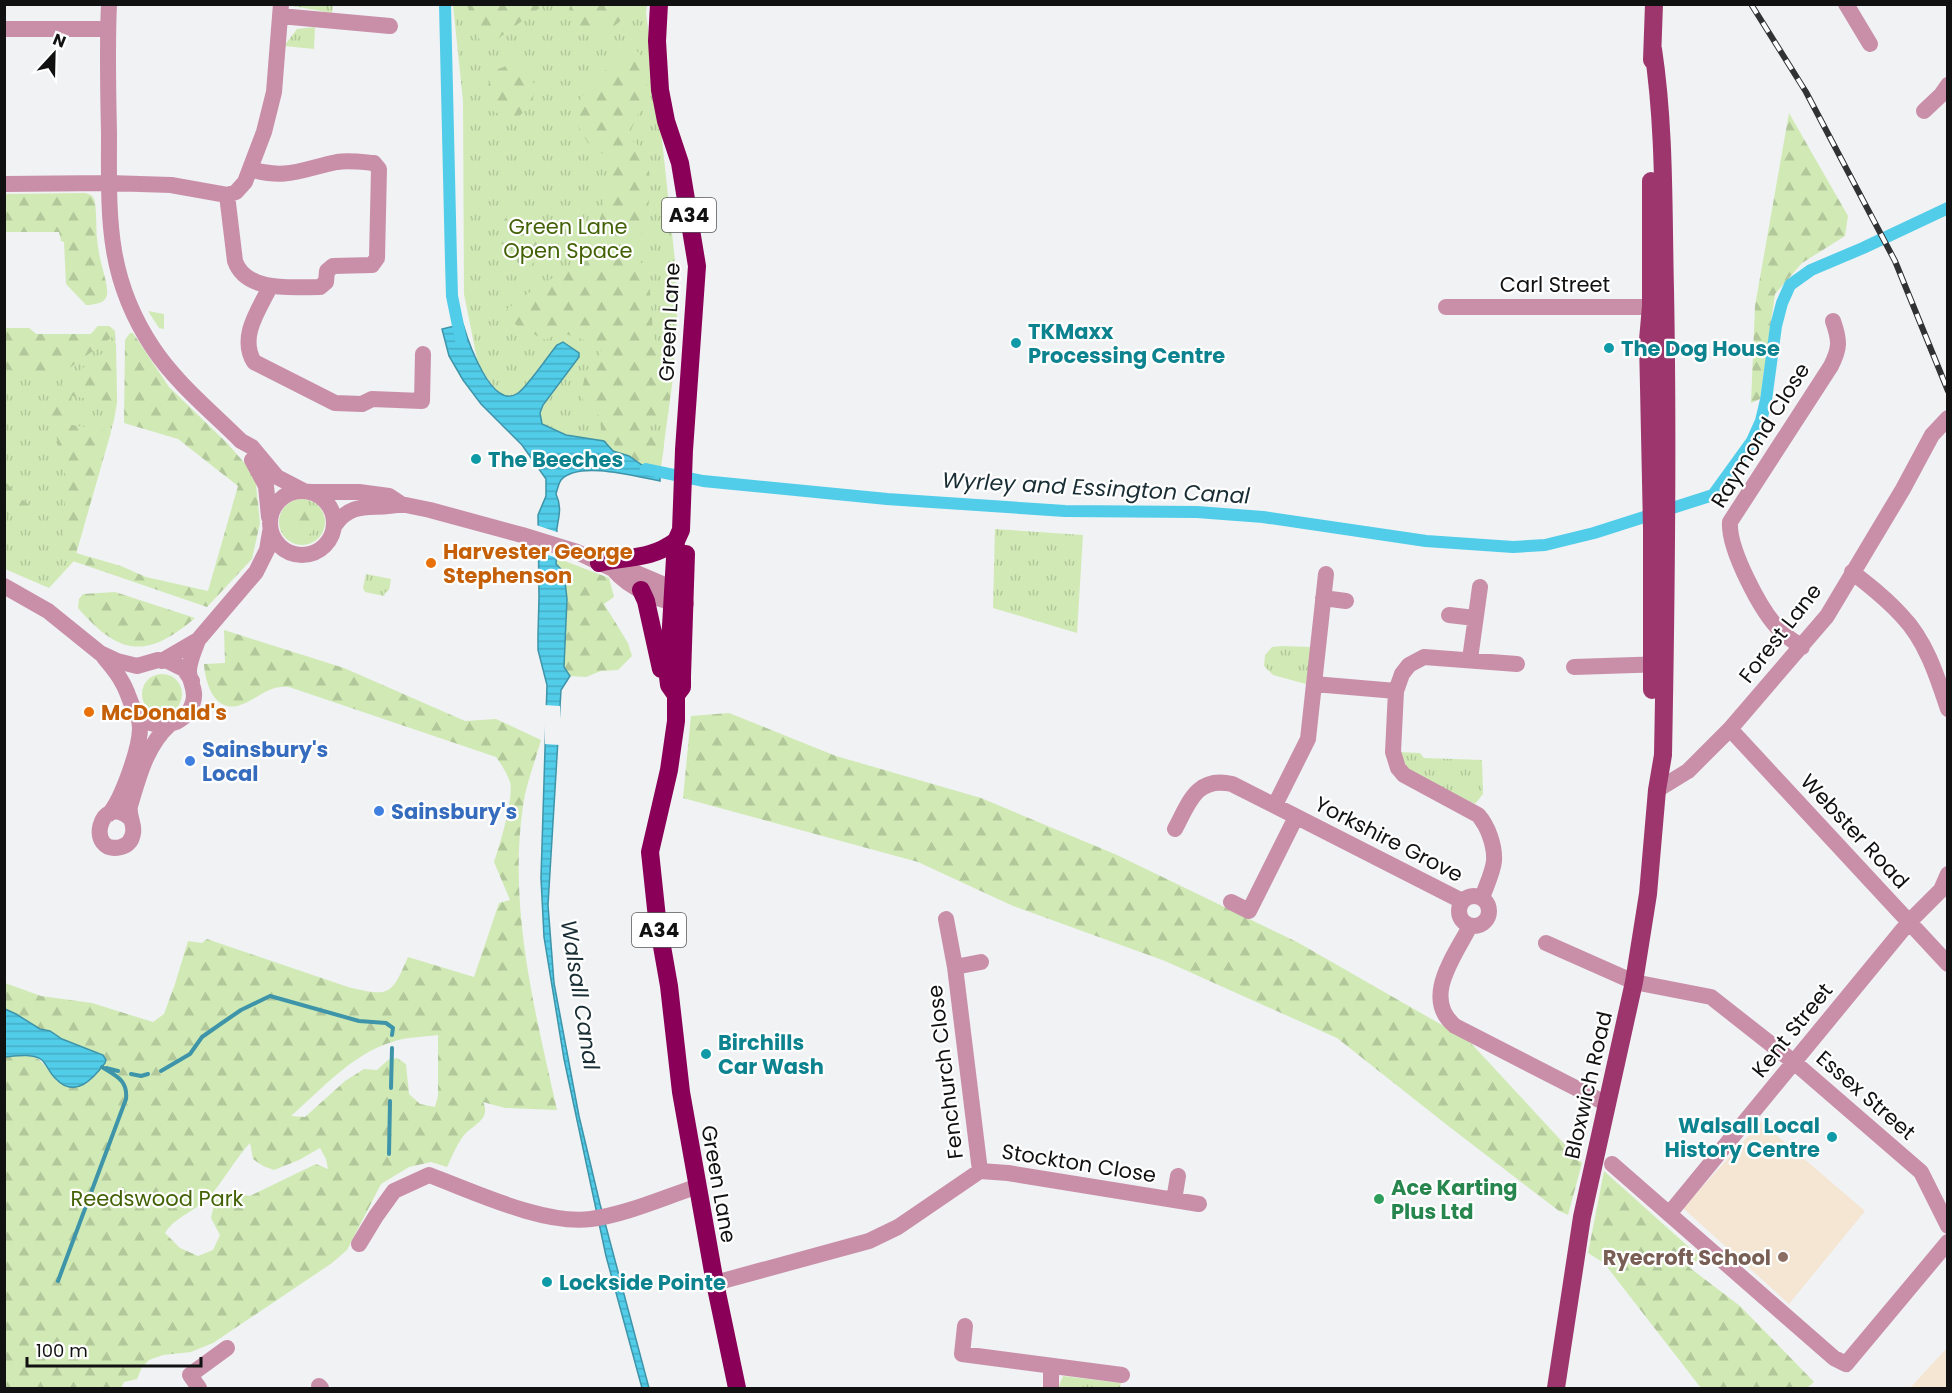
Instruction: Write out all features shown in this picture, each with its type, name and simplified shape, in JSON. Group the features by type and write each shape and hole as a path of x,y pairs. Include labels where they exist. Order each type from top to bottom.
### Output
{"highway":[{"name":"Green Lane","path":"659,4 657,41 660,90 666,121 680,163 697,266 679,535"},
{"path":"606,566 618,559 644,557 669,546 679,535"},
{"name":"A34","path":"679,535 682,687 676,694 669,685 668,677 679,596"},
{"path":"641,590 646,601 662,671 668,677"},
{"name":"Green Lane","path":"676,694 676,721 669,770 650,852 657,918 669,986 681,1092 696,1187 737,1389"}],"main road":[{"name":"Bloxwich Road","path":"1557,1389 1582,1217 1634,982 1648,894 1657,790 1663,754 1659,664 1660,92 1653,49 1654,4"}],"street":[{"path":"109,4 109,213 113,250 123,292 139,325 172,372 241,441 252,447 277,477 284,483 321,497 329,505 333,515 332,536 318,552 279,560 250,578"},
{"path":"1847,5 1870,44"},
{"path":"4,184 171,184 227,195 236,192 241,189 250,169 264,132 274,92 281,10 390,26"},
{"path":"4,29 108,29"},
{"path":"1924,111 1944,90"},
{"path":"227,195 238,269 245,276 270,287 320,287 326,282 327,271 333,266 372,265 377,258 379,169 374,163 345,161 295,174 250,169"},
{"path":"270,287 249,331 248,353 254,362 335,403 362,404 372,399 422,401 423,354"},
{"name":"Carl Street","path":"1446,307 1658,307"},
{"name":"Raymond Close","path":"1802,647 1779,630 1754,592 1733,549 1729,532 1730,522 1831,366 1839,350 1832,330"},
{"name":"Forest Lane","path":"1657,790 1688,771 1730,729 1827,616 1942,423"},
{"path":"241,441 245,452 260,472 266,486 270,528 278,546 297,556"},
{"path":"129,697 130,686 141,668 202,635 250,578 267,550 271,513 283,496 293,492 389,496 401,504 572,550 606,566 621,579 641,590 679,596"},
{"path":"334,525 340,517 354,508 389,507 401,504"},
{"path":"606,566 625,568 679,596"},
{"path":"1852,572 1883,596 1904,617 1934,669 1947,708"},
{"path":"1275,805 1308,739 1326,573"},
{"path":"4,586 48,611 100,653 122,681 137,714 149,723 159,726 180,720 188,713 193,703 195,694 189,671 202,635"},
{"path":"1470,659 1480,587"},
{"path":"1323,598 1346,601"},
{"path":"1449,615 1475,618"},
{"path":"100,653 129,665 137,666 155,662 177,664 184,669 192,681"},
{"path":"1482,898 1494,861 1491,838 1479,815 1404,775 1398,768 1393,752 1396,691 1409,665 1424,657 1517,664"},
{"path":"1574,667 1659,664"},
{"path":"1314,684 1396,691"},
{"path":"137,714 140,728 138,742 116,806 101,822 99,833 104,843 115,847 126,845 133,836 130,806 147,754 160,734 170,724"},
{"name":"Webster Road","path":"1730,729 1947,963"},
{"name":"Yorkshire Grove","path":"1175,829 1193,796 1201,788 1211,783 1232,784 1462,901"},
{"path":"109,814 121,813 130,819"},
{"name":"Yorkshire Grove","path":"1231,902 1249,911 1296,817"},
{"name":"Kent Street","path":"1669,1214 1909,922 1944,892 1947,874"},
{"path":"1475,895 1487,902 1490,909 1485,922 1478,926 1470,926 1462,920 1459,915 1462,901 1475,895"},
{"name":"Fenchurch Close","path":"946,919 955,967 980,1171"},
{"path":"1470,926 1441,983 1439,1000 1447,1020 1607,1104"},
{"name":"Essex Street","path":"1546,943 1634,982 1711,997 1795,1063 1921,1172 1947,1226"},
{"name":"Fenchurch Close","path":"955,967 981,962"},
{"path":"1612,1164 1834,1358 1846,1364 1947,1242"},
{"name":"Stockton Close","path":"715,1283 869,1241 898,1227 980,1171 1008,1173 1200,1204"},
{"path":"359,1245 375,1216 394,1191 429,1175 522,1209 569,1220 612,1215 696,1187"},
{"name":"Stockton Close","path":"1174,1200 1178,1176"},
{"path":"965,1326 962,1354 1122,1376"},
{"path":"199,1389 190,1375 227,1348"},
{"path":"1051,1367 1051,1389"}],"shaded area":[{"name":"Ryecroft School","path":"1761,1122 1865,1211 1789,1304 1683,1208"},
{"path":"1947,1348 1947,1388 1910,1388"}],"green space":[{"path":"467,4 544,5 496,40 480,41"},
{"path":"293,5 333,5 332,13"},
{"name":"Green Lane Open Space","path":"453,5 647,5 646,13 675,261 677,317 672,385 660,473 613,451 604,441 566,435 542,424 540,413 543,405 579,357 563,342 557,345 522,390 513,396 504,396 494,388 478,364 464,294 463,101"},
{"path":"571,5 625,5 625,16 614,26 603,31 575,30 569,9"},
{"path":"315,27 314,49 284,46 297,29"},
{"path":"635,49 648,63 646,95 628,137 642,150 649,172 650,195 640,240 615,239 595,231 602,213 608,181 608,165 619,150 603,154 588,143 577,124 577,104 596,77"},
{"path":"514,63 527,70 535,86 532,104 515,120 493,111 488,85 498,69"},
{"path":"1789,113 1848,216 1845,236 1802,263 1775,294 1760,399 1751,403 1755,306"},
{"path":"85,193 94,199 98,246 107,290 105,299 101,302 86,305 66,284 64,242 61,241 59,232 4,232 5,194"},
{"path":"512,212 522,215 524,224 539,238 540,243 535,251 536,261 527,267 517,262 517,240 514,238 505,244 498,241 504,221"},
{"path":"611,250 632,253 645,267 650,291 653,332 660,355 674,364 668,414 640,425 664,446 660,473 613,451 615,439 601,431 600,416 587,409 581,394 586,371 598,359 604,343 590,342 560,332 546,340 517,326 504,312 555,276"},
{"path":"148,311 164,314 164,329 159,328"},
{"path":"98,326 109,326 115,331 117,403 114,420 73,562 49,588 5,569 4,328 29,328 36,334 91,334"},
{"path":"98,326 109,326 115,331 115,335 57,377 37,378 5,369 5,328 29,328 36,334 91,334"},
{"path":"130,333 133,333 169,387 227,443 255,475 260,523 252,559 207,607 61,557 66,477 56,435 51,427 51,392 116,343 117,403 72,396 67,424 111,432 76,553 121,566 146,577 208,591 238,486 178,439 124,423 125,340"},
{"path":"4,480 20,498 36,510 35,518 16,518 5,513"},
{"path":"302,499 318,506 325,522 318,538 302,545 286,538 279,522 286,506"},
{"path":"302,508 312,512 316,522 312,532 302,536 292,532 288,522 292,512"},
{"path":"995,529 1083,535 1077,633 993,608"},
{"path":"557,558 609,578 614,597 604,604 628,643 632,656 618,670 601,671 586,677 570,676 564,667 567,599 564,572 556,564"},
{"path":"366,574 391,579 389,590 384,596 365,592 363,588"},
{"path":"115,592 195,618 178,632 147,646 120,643 93,624 78,608 79,599 83,594"},
{"name":"Reedswood Park","path":"224,630 344,668 465,721 496,719 541,740 523,806 519,844 519,883 526,959 557,1110 505,1108 483,1102 484,1116 463,1136 447,1167 431,1162 409,1167 381,1184 347,1250 332,1263 213,1343 191,1352 163,1355 149,1360 142,1367 137,1379 124,1382 121,1388 5,1388 4,1057 31,1056 45,1065 57,1081 88,1083 105,1063 96,1053 62,1039 50,1031 40,1029 5,1009 5,983 41,996 92,1003 153,1022 164,1014 188,941 202,943 207,939 348,987 373,992 381,992 393,986 408,957 474,977 499,903 510,900 494,862 506,822 511,789 507,775 496,757 289,687 274,688 237,706 222,704 212,693 204,664 225,663","holes":["438,1035 438,1096 435,1107 420,1104 409,1094 406,1064 397,1058 388,1060 377,1070 364,1069 345,1081 305,1117 291,1116 338,1074 364,1055 397,1040","250,1143 253,1159 274,1170 320,1148 328,1169 316,1164 250,1196 232,1193 215,1200 211,1218 220,1235 213,1250 198,1256 180,1248 165,1233 169,1227 208,1198"]},
{"path":"1272,647 1311,647 1306,684 1273,675 1264,666 1265,655"},
{"path":"162,674 170,675 176,680 181,686 181,702 176,708 170,713 162,714 154,713 148,708 143,702 142,694 143,686 148,680 154,675"},
{"path":"161,675 174,680 179,693 174,706 161,711 148,706 143,693 148,680"},
{"path":"729,713 836,756 981,798 1117,855 1297,942 1468,1040 1582,1163 1568,1215 1559,1211 1337,1038 1165,961 1013,906 918,862 683,798 691,716"},
{"path":"1397,752 1420,753 1424,758 1482,760 1483,794 1475,804 1409,772"},
{"path":"1604,1171 1700,1257 1690,1268 1740,1306 1814,1382 1807,1388 1701,1388 1604,1263 1588,1253"},
{"path":"1063,1376 1121,1383 1120,1388 1058,1388"}],"water":[{"path":"463,324 470,345 490,384 499,393 508,396 522,390 557,345 563,342 579,353 579,357 543,405 540,413 542,424 566,435 604,441 613,451 629,456 660,473 660,481 594,470 581,471 569,474 561,480 556,492 560,511 556,564 564,572 567,599 564,667 570,676 561,690 548,905 554,983 579,1116 649,1388 642,1388 606,1256 564,1059 544,937 541,878 547,685 538,650 538,515 546,496 546,479 522,445 481,404 449,356 442,329"},
{"path":"5,1009 40,1029 50,1031 62,1039 103,1055 105,1063 89,1080 77,1087 70,1087 56,1079 44,1062 34,1056 5,1057"}],"pier":[{"path":"536,525 560,533 560,559 536,551"},
{"path":"544,705 560,706 560,745 545,744"}],"waterway":[{"name":"Wyrley and Essington Canal","path":"445,4 452,296 461,340"},
{"name":"Wyrley and Essington Canal","path":"646,469 703,481 887,499 1065,511 1197,512 1263,517 1426,541 1513,547 1545,545 1594,533 1713,495 1752,441 1761,421 1776,326 1790,285 1811,270 1948,208"},
{"path":"161,1071 190,1054 202,1037 222,1023 241,1010 270,996 359,1021 386,1023 393,1028 392,1035"},
{"path":"391,1088 392,1048"},
{"path":"58,1281 126,1099 123,1083 102,1067"},
{"path":"106,1068 118,1071"},
{"path":"131,1074 141,1076 148,1074"},
{"path":"389,1154 390,1101"}],"railway":[{"path":"1751,4 1806,92 1895,261 1948,391"}],"place":[{"name":"TKMaxx Processing Centre","path":"1016,343"},
{"name":"The Dog House","path":"1609,348"},
{"name":"The Beeches","path":"476,459"},
{"name":"Harvester George Stephenson","path":"431,563"},
{"name":"McDonald's","path":"89,712"},
{"name":"Sainsbury's Local","path":"190,761"},
{"name":"Sainsbury's","path":"379,811"},
{"name":"Birchills Car Wash","path":"706,1054"},
{"name":"Walsall Local History Centre","path":"1832,1137"},
{"name":"Ace Karting Plus Ltd","path":"1379,1199"},
{"name":"Ryecroft School","path":"1783,1257"},
{"name":"Lockside Pointe","path":"547,1282"}],"water label":[{"name":"Walsall Canal","path":"580,995"}]}
